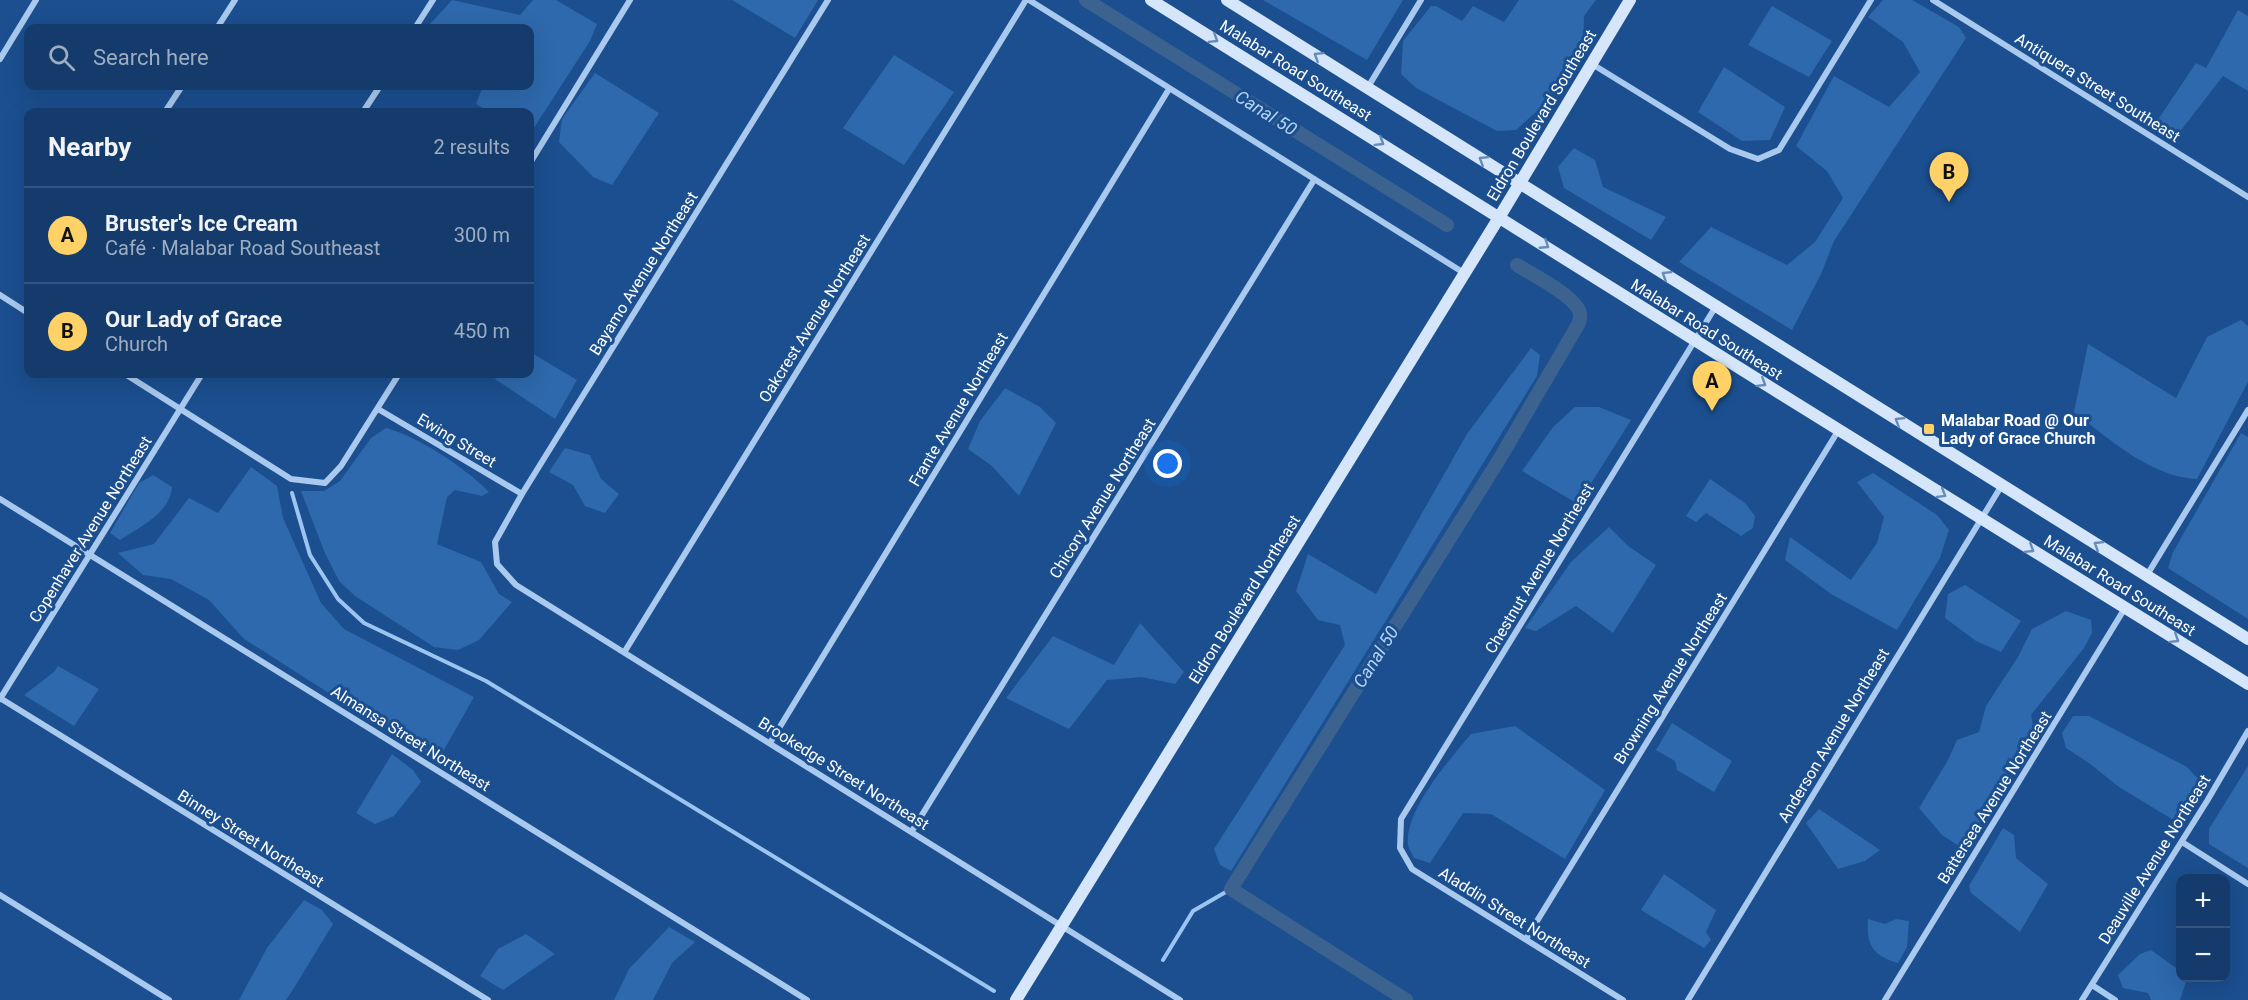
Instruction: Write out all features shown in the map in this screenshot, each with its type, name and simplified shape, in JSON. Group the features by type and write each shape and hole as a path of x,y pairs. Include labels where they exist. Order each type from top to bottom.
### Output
{"main road":[{"name":"Malabar Road Southeast","path":"1151,0 1167,4 1694,341 2248,684"},
{"name":"Malabar Road Southeast","path":"1227,0 2248,639"},
{"name":"Eldron Boulevard Southeast","path":"1500,216 1630,0"},
{"name":"Eldron Boulevard Northeast","path":"1016,1000 1500,216"}],"street":[{"path":"0,59 36,0"},
{"path":"220,24 235,0"},
{"path":"418,24 433,0"},
{"path":"534,156 630,0"},
{"name":"Bayamo Avenue Northeast","path":"497,564 495,542 522,494 828,0"},
{"path":"1028,0 1464,273"},
{"name":"Oakcrest Avenue Northeast","path":"625,651 1028,0"},
{"path":"1368,87 1421,0"},
{"path":"1591,63 1730,149 1758,159 1779,150 1871,0"},
{"name":"Antiquera Street Southeast","path":"1933,0 2248,197"},
{"name":"Frante Avenue Northeast","path":"770,743 1169,89"},
{"path":"168,108 179,90"},
{"path":"366,108 377,90"},
{"name":"Chicory Avenue Northeast","path":"912,831 1314,180"},
{"path":"0,295 24,310"},
{"name":"Chestnut Avenue Northeast","path":"1400,849 1401,819 1716,306"},
{"path":"131,378 291,479 325,483 341,466 397,378"},
{"name":"Copenhaver Avenue Northeast","path":"0,698 199,378"},
{"name":"Ewing Street","path":"378,409 522,494"},
{"path":"2147,575 2248,410"},
{"name":"Browning Avenue Northeast","path":"1526,939 1838,431"},
{"name":"Anderson Avenue Northeast","path":"1688,1000 2002,485"},
{"name":"Almansa Street Northeast","path":"0,499 807,1000"},
{"name":"Brookedge Street Northeast","path":"497,564 516,585 625,651 1180,1000"},
{"name":"Battersea Avenue Northeast","path":"1885,1000 2125,608"},
{"name":"Binney Street Northeast","path":"0,698 488,1000"},
{"name":"Deauville Avenue Northeast","path":"2082,1000 2182,842 2248,732"},
{"path":"2182,842 2248,884"},
{"name":"Aladdin Street Northeast","path":"1400,849 1412,869 1623,1000"},
{"path":"0,895 169,1000"},
{"path":"2091,985 2115,1000"}],"shaded area":[{"path":"452,0 520,15 533,0 556,0 597,24 590,41 534,128 534,108 482,108 476,104 481,90 534,90 534,24 430,24"},
{"path":"732,0 818,0 795,38"},
{"path":"1263,0 1403,0 1367,60"},
{"path":"1519,0 1596,0 1584,16 1583,52 1549,100 1516,130 1497,131 1416,88 1401,74 1403,41 1431,6 1436,6 1462,21 1473,6 1504,22"},
{"path":"1883,0 1912,0 1959,27 1966,38 1834,241 1821,274 1792,330 1679,262 1711,227 1787,265 1815,242 1843,198 1827,171 1796,146 1834,76 1889,107 1920,72 1903,42 1868,17"},
{"path":"1772,6 1832,41 1809,77 1748,45"},
{"path":"2238,10 2248,16 2248,91 2223,76 2175,138 2155,124 2196,63 2206,68"},
{"path":"894,55 954,92 904,165 843,128"},
{"path":"1724,67 1785,107 1770,140 1742,141 1698,112"},
{"path":"595,73 659,113 612,185 593,177 559,142 562,119"},
{"path":"1574,148 1595,160 1603,187 1666,217 1651,240 1564,188 1558,167"},
{"path":"2241,320 2248,326 2248,382 2197,479 2180,477 2147,464 2116,445 2074,412 2088,344 2176,398 2207,337"},
{"path":"1531,348 1540,355 1537,376 1231,871 1220,865 1214,849 1345,645 1340,625 1318,620 1296,591 1308,554 1376,594 1467,434"},
{"path":"534,354 577,380 555,419 495,379 534,378"},
{"path":"1005,388 1040,407 1056,423 1019,496 992,466 968,449 980,421"},
{"path":"1575,407 1599,407 1631,420 1578,504 1522,471 1553,427"},
{"path":"386,428 426,445 468,473 489,492 482,496 455,490 447,497 437,544 481,562 499,594 512,602 479,640 458,650 434,647 355,596 339,581 324,551 301,491 324,491 340,481 371,438"},
{"path":"2241,433 2248,437 2248,619 2168,568 2173,552"},
{"path":"565,448 590,455 601,479 619,494 605,513 585,506 573,485 549,472"},
{"path":"251,467 277,486 283,518 321,603 344,629 474,697 437,762 244,639 209,600 171,579 143,575 118,553 154,544 189,498 218,513"},
{"path":"1873,473 1937,515 1949,530 1940,558 1897,630 1831,594 1785,560 1790,537 1851,580 1877,543 1884,517 1857,482"},
{"path":"153,475 172,487 166,504 153,518 120,540 110,533 139,483"},
{"path":"1710,479 1745,503 1755,516 1753,528 1741,536 1706,513 1696,522 1686,516"},
{"path":"1609,527 1628,546 1656,565 1613,633 1576,606 1536,631 1525,628 1571,562"},
{"path":"1965,585 2021,621 2001,652 1976,641 1945,618 1948,594"},
{"path":"2066,611 2091,620 2092,633 2084,648 2031,715 2035,736 1964,849 1942,835 1919,808 1948,760 1957,740 1979,732 1986,706 2018,657 2032,629"},
{"path":"1140,623 1184,672 1175,684 1142,677 1107,680 1069,729 1006,698 1053,636 1114,665"},
{"path":"58,666 99,689 74,726 24,695 54,672"},
{"path":"2073,716 2089,716 2187,767 2201,782 2180,824 2119,787 2066,748 2062,733"},
{"path":"1672,723 1732,761 1714,792 1677,770 1675,761 1656,750"},
{"path":"1515,726 1605,790 1565,859 1491,814 1463,813 1430,863 1414,858 1408,845 1413,817 1441,771 1471,734"},
{"path":"392,754 413,770 421,782 394,816 375,824 356,813"},
{"path":"2248,766 2248,868 2209,844 2209,829"},
{"path":"1819,809 1880,850 1865,861 1838,869 1806,823"},
{"path":"2003,828 2014,835 2016,858 2048,884 2020,932 1971,893 1969,886"},
{"path":"1664,874 1716,910 1706,932 1711,940 1704,948 1641,910"},
{"path":"304,900 322,910 333,924 292,991 286,1000 239,1000 267,948"},
{"path":"1868,919 1885,924 1896,919 1909,921 1907,947 1898,963 1882,957 1873,948 1868,936"},
{"path":"669,927 695,942 672,963 653,1000 614,1000 629,969"},
{"path":"526,934 555,954 503,990 480,976 498,949"},
{"path":"2151,950 2176,968 2176,982 2186,982 2180,1000 2151,1000 2148,993 2123,988 2118,975 2140,954"}],"waterway":[{"name":"Canal 50","path":"1086,0 1447,225"},
{"name":"Canal 50","path":"1406,1000 1231,889 1500,458 1579,323 1580,314 1571,300 1517,265"},
{"path":"292,493 310,555 338,599 364,623 486,681 994,991"},
{"path":"1163,960 1193,911 1231,889"}],"place":[{"name":"Our Lady of Grace","path":"1949,202"},
{"name":"Bruster's Ice Cream","path":"1712,411"},
{"name":"Malabar Road @ Our Lady of Grace Church","path":"1929,429"}]}
